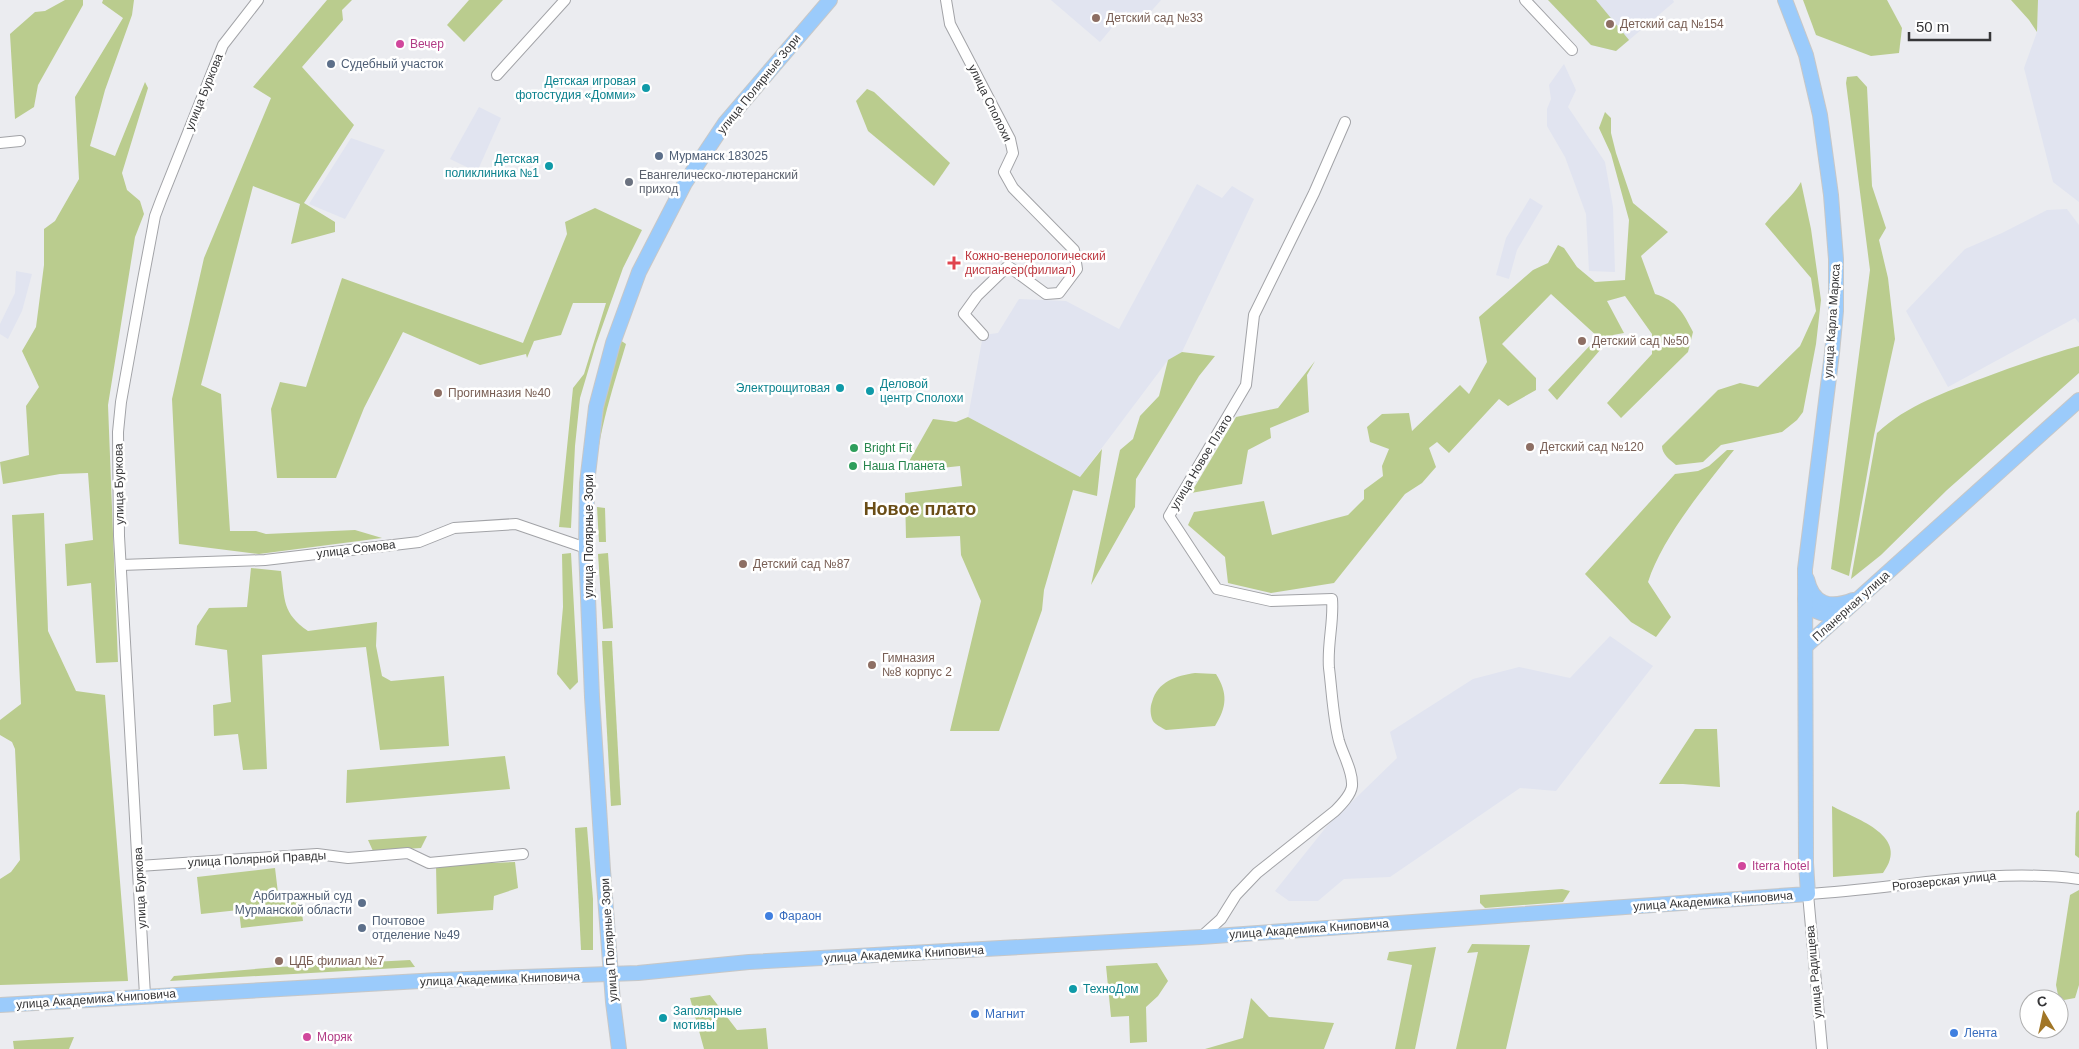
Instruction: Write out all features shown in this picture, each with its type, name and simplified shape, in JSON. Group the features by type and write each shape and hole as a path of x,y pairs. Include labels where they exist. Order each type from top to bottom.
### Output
{"main road":[{"name":"улица Полярные Зори","path":"619,1049 596,750 586,548 587,483 596,407 613,343 639,272 685,183 720,131 758,83 830,0"},
{"name":"улица Карла Маркса","path":"1785,0 1806,55 1820,115 1831,195 1836,259 1836,311 1832,353 1805,569 1806,646"},
{"name":"Планерная улица","path":"1808,894 1806,854 1806,646 2079,400"},
{"path":"1805,569 1812,594 1824,604 1835,605 1859,598"},
{"path":"1805,599 1809,608 1819,614 1835,614 1847,608"},
{"name":"улица Академика Книповича","path":"0,1005 145,995 438,980 612,974 748,962 1201,937 1808,894"}],"street":[{"name":"улица Буркова","path":"145,995 121,565 118,432 121,402 155,216 223,45 258,0"},
{"path":"497,75 565,0"},
{"name":"улица Сполохи","path":"946,0 950,24 1010,139 1013,154 1004,172 1013,188 1074,250 1077,269 1058,293 1046,294 1008,266 977,296 964,314 983,336"},
{"path":"1526,0 1572,50"},
{"name":"улица Новое Плато","path":"1201,937 1221,919 1236,895 1257,873 1335,811 1345,800 1352,787 1348,766 1339,740 1329,665 1328,642 1334,615 1332,599 1270,601 1217,589 1169,516 1246,385 1254,315 1314,194 1345,122"},
{"path":"0,143 20,141"},
{"name":"улица Сомова","path":"121,565 264,560 419,542 454,528 516,524 586,548"},
{"name":"улица Полярной Правды","path":"138,866 317,854 348,858 408,853 429,863 523,854"},
{"name":"Рогозерская улица","path":"1808,894 2012,874 2079,879"},
{"name":"улица Радищева","path":"1808,894 1822,1049"}],"shaded area":[{"name":"Детский сад №33","path":"1051,0 1161,0 1140,24 1126,11 1100,42"},
{"name":"Детский сад №154","path":"1548,0 1673,0 1674,2 1616,51 1591,45"},
{"path":"2038,0 2079,0 2079,202 2053,182 2024,68 2037,32"},
{"path":"1564,64 1576,90 1568,107 1605,162 1613,207 1615,272 1589,271 1586,214 1565,157 1547,126 1547,109 1551,99 1549,85"},
{"path":"479,107 501,118 477,172 450,159"},
{"path":"351,138 385,150 345,219 309,204"},
{"path":"1197,184 1222,198 1232,186 1254,199 1182,352 1168,360 1080,477 968,417 983,335 998,333 1019,299 1066,301 1119,329"},
{"path":"1530,198 1543,206 1517,250 1509,279 1496,275 1506,238"},
{"path":"2067,209 2079,225 2079,323 2075,318 1948,387 1906,311 1965,249 2047,210"},
{"path":"16,271 32,274 22,311 8,339 0,334 0,324 15,293"},
{"path":"1610,636 1653,666 1556,791 1520,788 1390,877 1344,879 1318,901 1289,901 1275,891 1327,826 1397,758 1390,732 1473,679 1519,667 1570,678"}],"green space":[{"path":"65,0 83,0 83,5 38,85 34,107 15,119 10,34 35,12 45,11"},
{"path":"103,0 134,0 132,15 105,90 90,146 115,156 145,82 148,88 122,173 127,190 140,201 144,214 135,237 108,405 118,662 96,663 91,583 67,586 65,544 93,540 88,473 60,474 3,484 0,462 29,455 26,406 39,387 22,351 36,327 44,265 44,229 55,221 79,179 75,97 123,18 102,3"},
{"path":"327,0 352,0 342,10 343,20 302,67 354,125 304,203 335,222 335,232 291,244 300,204 253,186 201,385 221,394 230,531 256,531 266,534 355,530 382,538 259,554 179,544 172,399 204,258 271,98 253,87"},
{"path":"469,0 503,0 464,42 447,25"},
{"path":"1548,0 1596,0 1629,40 1616,51 1591,45"},
{"path":"1803,0 1887,0 1902,28 1899,53 1871,56 1816,35"},
{"path":"2011,0 2038,0 2037,32 2029,20"},
{"path":"1857,76 1867,87 1872,186 1886,228 1879,240 1888,278 1895,339 1874,435 1849,576 1831,569 1870,270 1846,83 1847,77"},
{"path":"867,89 874,92 950,163 934,186 868,131 856,101"},
{"path":"1605,112 1611,118 1611,133 1616,153 1633,203 1668,232 1641,256 1655,294 1669,300 1678,308 1693,332 1688,352 1621,418 1607,403 1652,354 1652,334 1625,296 1607,301 1624,333 1613,335 1557,400 1548,390 1598,337 1551,294 1502,344 1536,378 1536,390 1508,406 1499,399 1449,453 1437,442 1429,448 1436,467 1422,483 1405,494 1334,583 1271,593 1228,583 1225,557 1188,525 1194,512 1264,501 1272,535 1348,515 1364,499 1364,490 1383,476 1382,466 1389,449 1370,442 1367,427 1382,414 1409,413 1412,431 1460,385 1469,394 1487,362 1479,317 1533,270 1548,263 1558,245 1564,248 1577,267 1595,282 1625,280 1629,220 1611,154 1599,128"},
{"path":"1801,182 1811,229 1821,300 1816,344 1803,412 1797,420 1782,432 1721,445 1703,462 1676,465 1665,454 1662,446 1718,390 1740,383 1758,387 1800,346 1816,311 1811,278 1765,224"},
{"path":"595,208 642,230 623,268 596,344 580,398 575,446 571,528 559,527 573,388 584,374 606,303 573,303 561,335 534,341 527,358 526,354 480,365 403,332 364,408 336,478 277,478 271,409 280,382 306,387 342,278 523,343 567,234 565,222"},
{"path":"617,338 626,344 610,399 597,456 595,493 590,493 589,473"},
{"path":"2079,346 2079,373 1947,490 1881,555 1851,579 1877,433 1914,407 1941,394 2019,365"},
{"path":"1182,352 1215,356 1199,376 1136,479 1135,507 1091,585 1120,450 1133,439 1140,416 1159,396 1168,360"},
{"path":"1315,361 1307,375 1309,412 1270,428 1271,438 1248,450 1242,484 1191,493 1236,417 1278,408"},
{"path":"968,417 1080,477 1102,449 1097,496 1073,490 1044,590 1042,610 999,731 950,731 981,601 961,555 960,536 906,538 905,493 962,486 960,466 903,472 933,419 956,422"},
{"path":"1727,450 1734,450 1685,513 1663,548 1648,582 1671,617 1656,637 1631,622 1585,574 1675,474 1698,471 1709,466"},
{"path":"597,507 605,508 606,542 599,542"},
{"path":"44,513 48,631 76,691 105,695 128,981 0,985 0,879 11,872 20,860 15,749 12,742 0,735 0,720 21,704 12,515"},
{"path":"571,553 578,682 570,690 557,674 563,607 562,554"},
{"path":"608,553 613,628 603,629 598,554"},
{"path":"251,568 281,571 284,598 289,612 308,631 377,622 376,646 382,676 391,681 444,676 449,746 380,750 366,647 262,655 267,769 243,770 238,734 214,736 213,705 231,702 227,650 195,645 197,626 209,608 247,607"},
{"path":"602,641 612,641 621,805 611,806"},
{"path":"1195,673 1216,674 1223,687 1224,706 1215,726 1166,730 1157,725 1152,719 1151,704 1159,689 1163,684 1175,678"},
{"path":"1695,729 1717,729 1720,787 1659,784"},
{"path":"505,756 510,789 346,803 347,770"},
{"path":"1832,806 1867,824 1886,839 1890,849 1890,860 1883,873 1833,877"},
{"path":"2079,810 2079,858 2075,855 2076,813"},
{"path":"587,827 593,899 593,950 581,950 575,828"},
{"path":"427,836 421,848 373,851 368,840"},
{"path":"515,862 518,888 494,896 493,910 437,914 436,865"},
{"path":"275,868 278,893 299,891 303,921 241,928 239,910 201,914 197,877"},
{"path":"1562,889 1570,891 1563,902 1485,908 1480,903 1480,895"},
{"path":"2079,890 2079,985 2075,998 2069,999 2069,989 2057,989 2056,985 2070,895"},
{"path":"1472,944 1530,945 1506,1049 1456,1049 1478,952 1467,953"},
{"path":"1436,947 1415,1049 1395,1049 1412,965 1387,960 1389,952"},
{"path":"410,960 415,967 170,981 174,976 278,967"},
{"path":"1157,963 1168,981 1158,996 1146,1007 1147,1042 1130,1043 1129,1016 1111,1017 1106,966"},
{"path":"710,995 737,1030 766,1028 768,1049 704,1049 690,998"},
{"path":"1251,998 1269,1017 1334,1023 1324,1049 1205,1049 1243,1038"},
{"path":"74,1037 69,1049 14,1049 13,1041"}],"place":[{"name":"Детский сад №33","path":"1096,18"},
{"name":"Детский сад №154","path":"1610,24"},
{"name":"Вечер","path":"400,44"},
{"name":"Судебный участок","path":"331,64"},
{"name":"Детская игровая фотостудия «Домми»","path":"646,88"},
{"name":"Мурманск 183025","path":"659,156"},
{"name":"Детская поликлиника №1","path":"549,166"},
{"name":"Евангелическо-лютеранский приход","path":"629,182"},
{"name":"Кожно-венерологический диспансер(филиал)","path":"954,263"},
{"name":"Детский сад №50","path":"1582,341"},
{"name":"Электрощитовая","path":"840,388"},
{"name":"Деловой центр Сполохи","path":"870,391"},
{"name":"Прогимназия №40","path":"438,393"},
{"name":"Детский сад №120","path":"1530,447"},
{"name":"Bright Fit","path":"854,448"},
{"name":"Наша Планета","path":"853,466"},
{"name":"Детский сад №87","path":"743,564"},
{"name":"Гимназия №8 корпус 2","path":"872,665"},
{"name":"Iterra hotel","path":"1742,866"},
{"name":"Арбитражный суд Мурманской области","path":"362,903"},
{"name":"Фараон","path":"769,916"},
{"name":"Почтовое отделение №49","path":"362,928"},
{"name":"ЦДБ филиал №7","path":"279,961"},
{"name":"ТехноДом","path":"1073,989"},
{"name":"Магнит","path":"975,1014"},
{"name":"Заполярные мотивы","path":"663,1018"},
{"name":"Лента","path":"1954,1033"},
{"name":"Моряк","path":"307,1037"}],"district":[{"name":"Новое плато","path":"920,509"}]}
